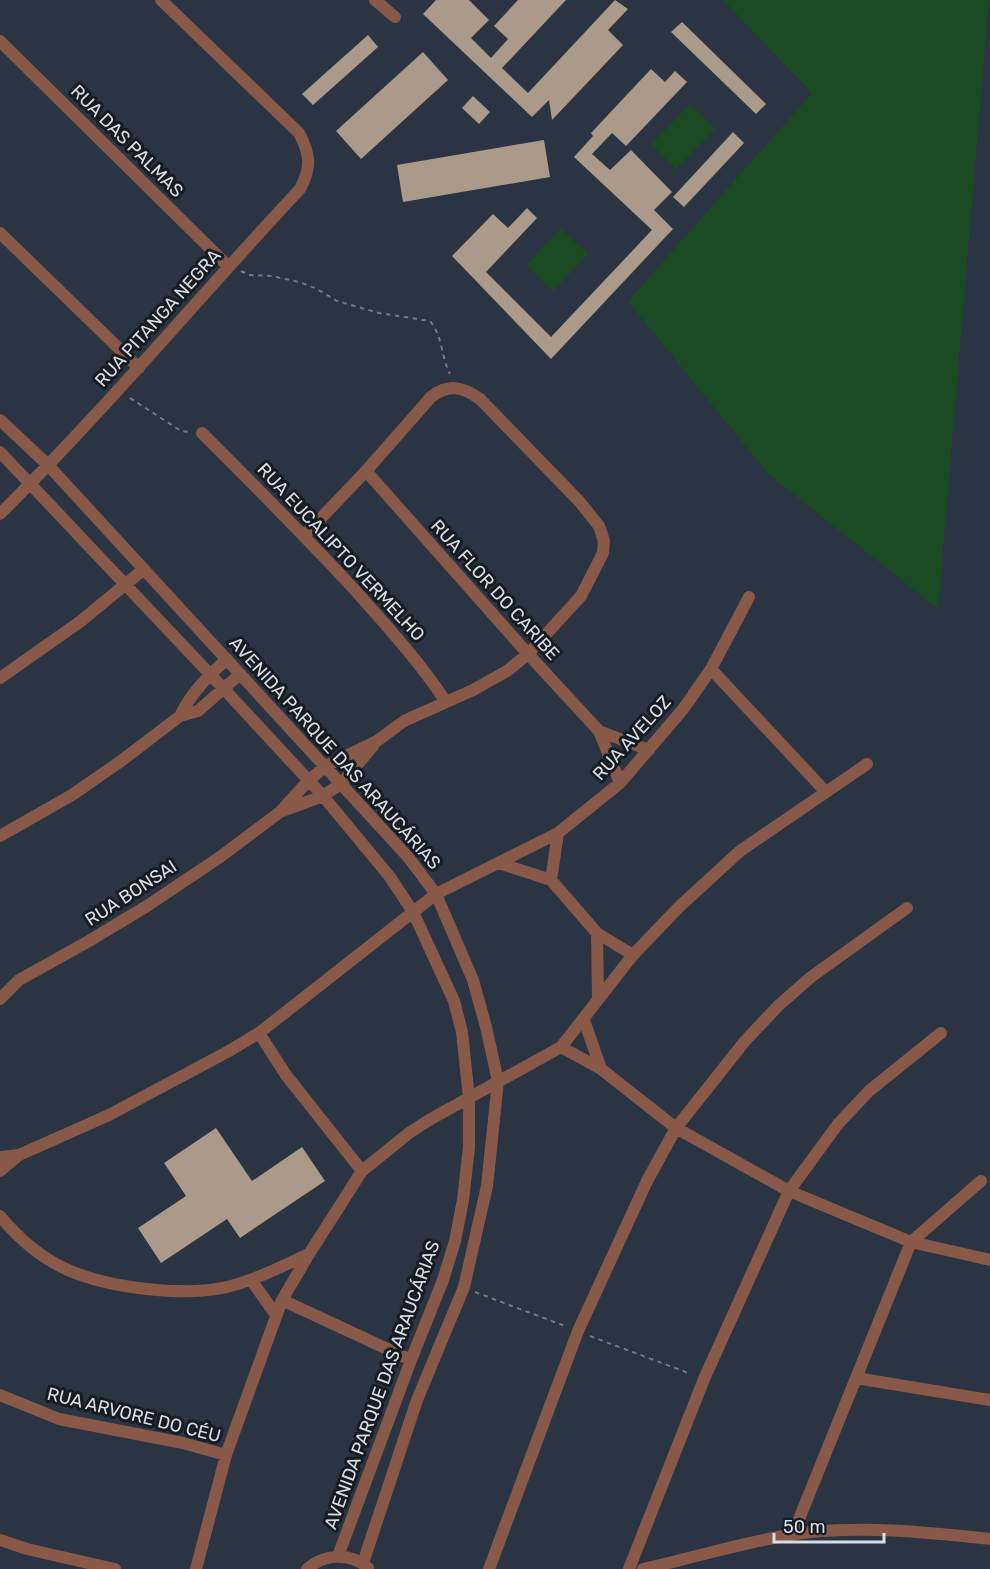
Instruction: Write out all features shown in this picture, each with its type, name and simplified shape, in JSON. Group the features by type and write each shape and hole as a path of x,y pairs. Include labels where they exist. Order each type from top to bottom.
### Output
{"street":[{"name":"RUA PITANGA NEGRA","path":"0,514 139,368 228,266 300,189 308,175 309,160 306,146 299,133 161,0"},
{"path":"375,0 395,17"},
{"name":"RUA DAS PALMAS","path":"0,41 228,266"},
{"path":"0,233 139,368"},
{"path":"280,812 308,781 326,766 377,741 404,721 507,671 528,654 581,596 603,553 604,541 599,526 579,501 480,399 457,387 438,392 431,397 366,471 305,535"},
{"name":"AVENIDA PARQUE DAS ARAUCÁRIAS","path":"0,420 48,465 408,857 436,894 473,980 498,1081 487,1186 464,1287 417,1400 366,1566 351,1558 338,1556 323,1559 307,1569"},
{"name":"RUA EUCALIPTO VERMELHO","path":"202,433 305,535 422,667 446,702"},
{"name":"AVENIDA PARQUE DAS ARAUCÁRIAS","path":"0,452 323,796 390,878 413,912 454,1001 462,1032 469,1098 469,1147 463,1200 455,1241 443,1280 338,1556"},
{"name":"RUA FLOR DO CARIBE","path":"366,471 599,731"},
{"path":"0,678 81,621 144,568"},
{"name":"RUA AVELOZ","path":"19,1155 109,1115 229,1051 259,1033 436,894 558,833 620,783 684,708 711,669 749,597"},
{"path":"180,716 188,699 227,659"},
{"path":"711,669 825,791"},
{"path":"0,836 72,795 180,716 198,711 240,674"},
{"path":"599,731 649,750"},
{"path":"599,731 620,783"},
{"path":"280,812 323,796 342,783 377,741"},
{"path":"196,1569 226,1455 282,1300 362,1171 409,1133 561,1047 633,955 679,907 740,851 867,764"},
{"name":"RUA BONSAI","path":"0,999 19,980 147,906 220,857 280,812"},
{"path":"551,880 558,833"},
{"path":"499,863 551,880 597,933 633,955"},
{"path":"489,1569 578,1331 647,1181 676,1128 745,1041 778,1006 811,977 907,908"},
{"path":"597,933 598,998"},
{"path":"584,1020 601,1069"},
{"path":"259,1033 286,1075 362,1171"},
{"path":"629,1569 704,1379 789,1191 838,1124 869,1091 941,1033"},
{"path":"561,1047 601,1069 676,1128 789,1191 911,1242 990,1260"},
{"path":"0,1157 19,1155"},
{"path":"0,1171 19,1155"},
{"path":"793,1534 911,1242 981,1181"},
{"path":"0,1216 20,1239 43,1256 68,1270 138,1287 179,1291 203,1290 251,1280 309,1254"},
{"path":"251,1280 276,1315"},
{"path":"282,1300 411,1360"},
{"path":"856,1378 990,1400"},
{"name":"RUA ARVORE DO CÉU","path":"0,1395 59,1419 183,1443 226,1455"},
{"path":"643,1569 793,1534 826,1531 879,1530 990,1539"},
{"path":"0,1540 27,1550 115,1569"}],"path":[{"path":"228,266 249,275 272,276 299,282 337,301 379,313 430,321 437,330 446,366 457,387"},
{"path":"116,392 135,399 181,431 202,433"}],"green space":[{"path":"723,0 989,0 938,609 768,474 628,301 812,93"},
{"path":"690,104 715,129 676,169 651,144"},
{"path":"561,229 588,254 553,291 526,265"}],"building":[{"path":"436,0 469,0 489,20 471,38 491,58 508,39 494,26 518,0 566,0 502,68 528,93 615,0 628,9 608,30 623,45 552,120 549,100 532,117 423,14"},
{"path":"682,22 766,104 756,114 671,32"},
{"path":"368,35 378,47 313,105 302,94"},
{"path":"423,52 448,80 361,159 336,131"},
{"path":"651,69 665,82 675,71 687,82 626,146 612,133 592,154 610,170 631,150 672,192 654,210 673,229 551,359 452,256 493,214 508,228 527,208 537,218 486,272 551,337 652,230 574,157 593,136 591,133"},
{"path":"473,96 490,112 479,124 462,108"},
{"path":"733,132 744,143 684,207 673,197"},
{"path":"544,140 550,177 403,202 397,165"},
{"path":"216,1128 252,1181 302,1147 325,1181 240,1238 227,1219 161,1263 138,1228 186,1196 164,1163"}]}
